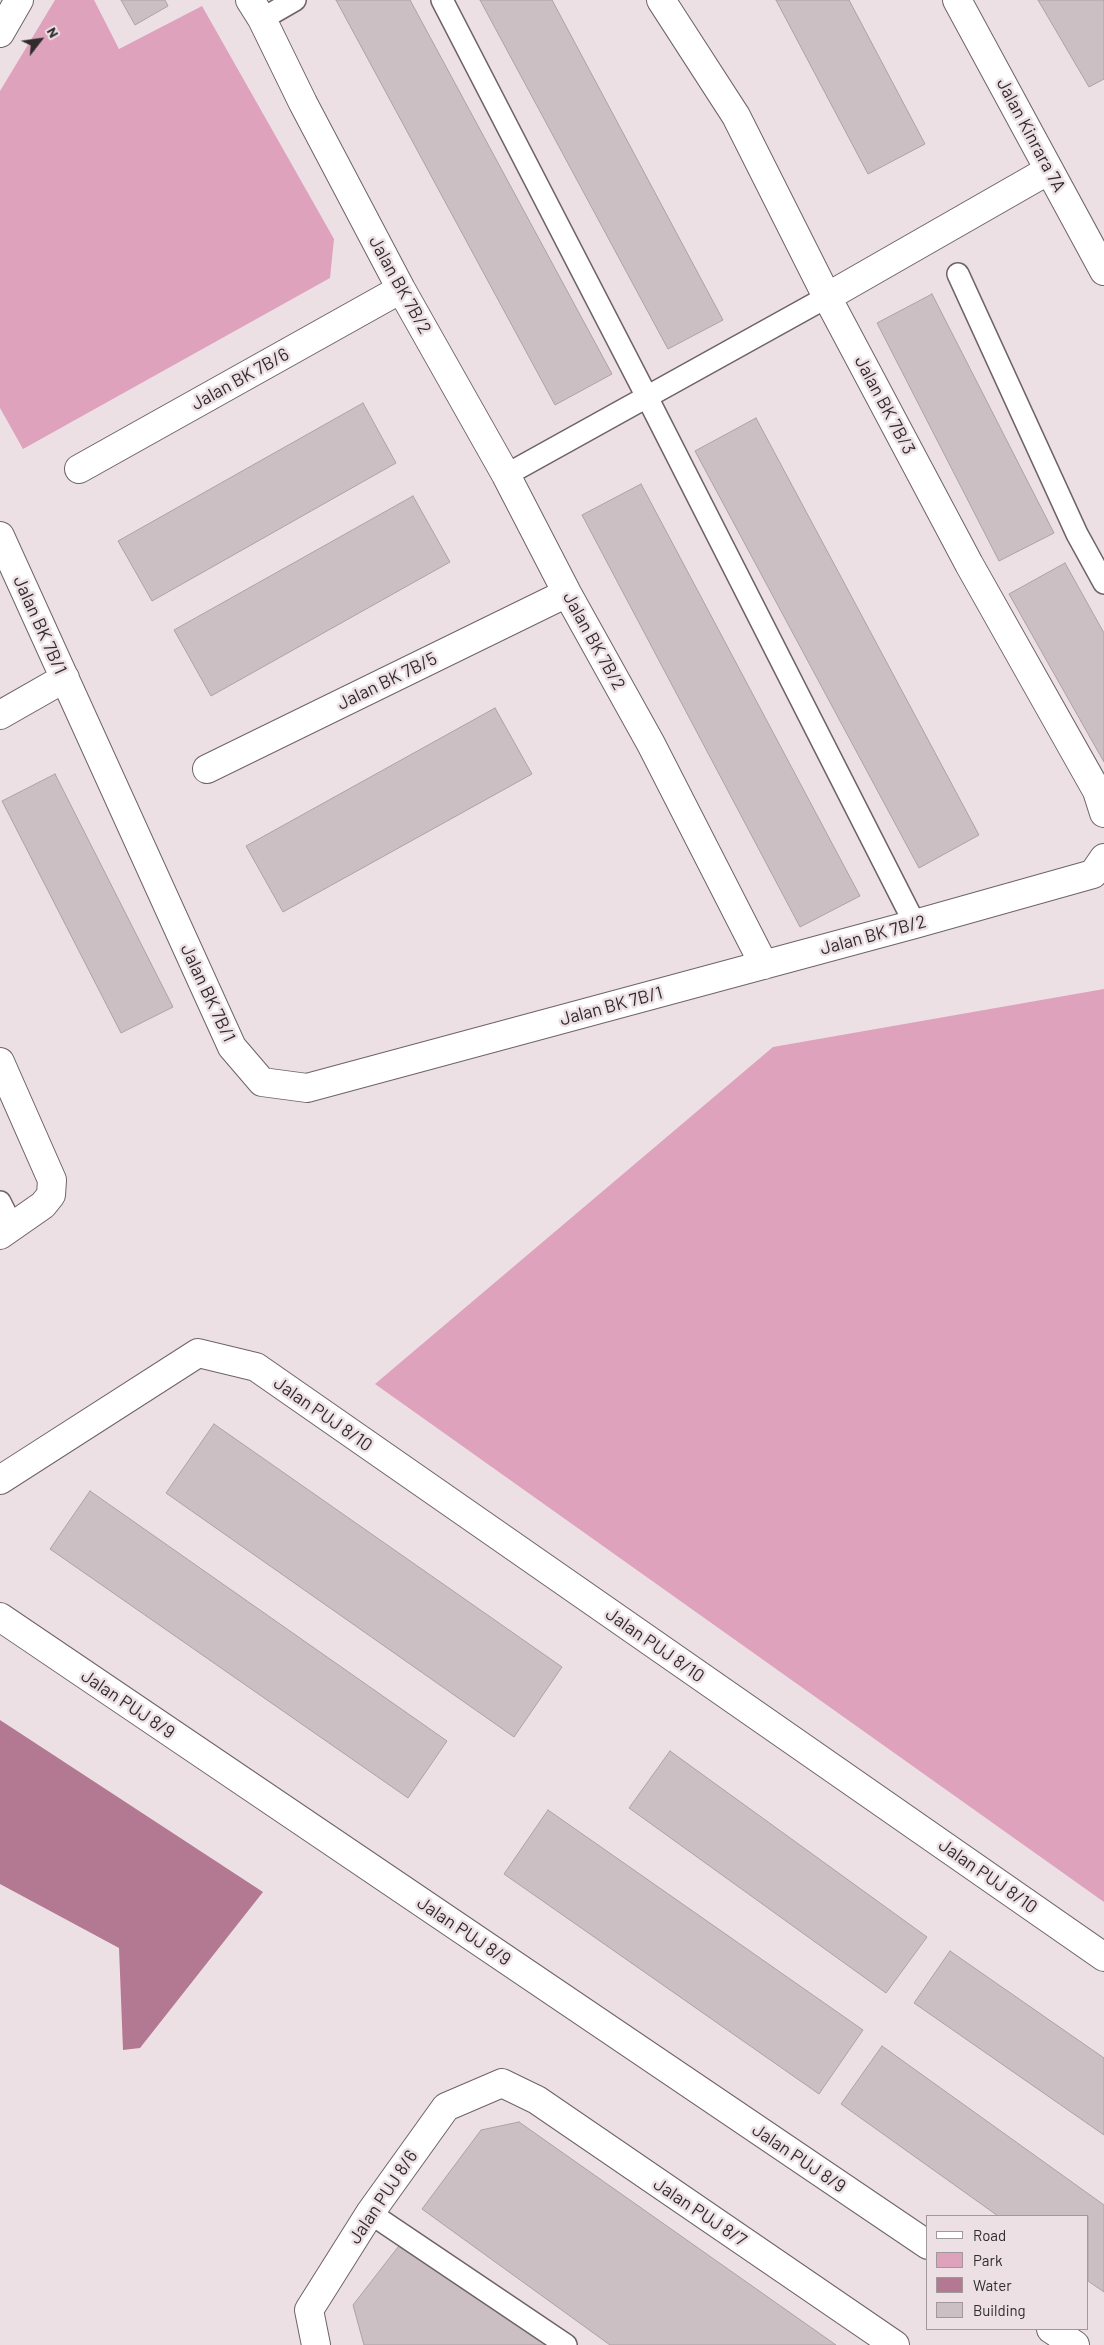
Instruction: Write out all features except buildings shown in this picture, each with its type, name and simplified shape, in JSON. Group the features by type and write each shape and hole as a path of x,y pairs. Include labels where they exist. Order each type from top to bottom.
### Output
{"street":[{"path":"0,33 19,0"},
{"name":"Jalan BK 7B/3","path":"660,0 736,116 828,297 970,564 1097,791 1104,812"},
{"name":"Jalan Kinrara 7A","path":"957,0 1104,271"},
{"name":"Jalan BK 7B/2","path":"256,9 401,289 506,476 567,593 651,744 764,965 914,924 1100,867"},
{"path":"828,297 1049,170"},
{"name":"Jalan BK 7B/6","path":"79,469 401,289"},
{"name":"Jalan BK 7B/1","path":"0,536 232,1047 262,1082 307,1088 764,965"},
{"name":"Jalan BK 7B/5","path":"207,770 567,593"},
{"path":"0,715 65,678"},
{"path":"0,1062 52,1180 51,1195 43,1205 6,1231"},
{"name":"Jalan PUJ 8/10","path":"0,1480 198,1353 256,1367 1104,1957"},
{"name":"Jalan PUJ 8/9","path":"0,1617 926,2244"},
{"name":"Jalan PUJ 8/6","path":"316,2345 309,2310 370,2213 446,2106 502,2084"},
{"name":"Jalan PUJ 8/7","path":"502,2084 537,2100 884,2342"},
{"path":"1052,2330 1075,2345"}],"lane":[{"path":"256,9 295,0"},
{"path":"442,0 647,397 914,924"},
{"path":"958,274 1077,534 1104,582"},
{"path":"506,476 828,297"},
{"path":"0,1202 6,1231"},
{"path":"370,2213 566,2345"}],"green space":[{"path":"55,0 94,0 119,49 202,6 334,239 330,278 23,449 0,408 0,91"},
{"path":"1104,989 1104,1902 375,1384 773,1047"}],"water":[{"path":"0,1720 263,1892 140,2048 123,2050 119,1948 0,1884"}]}
